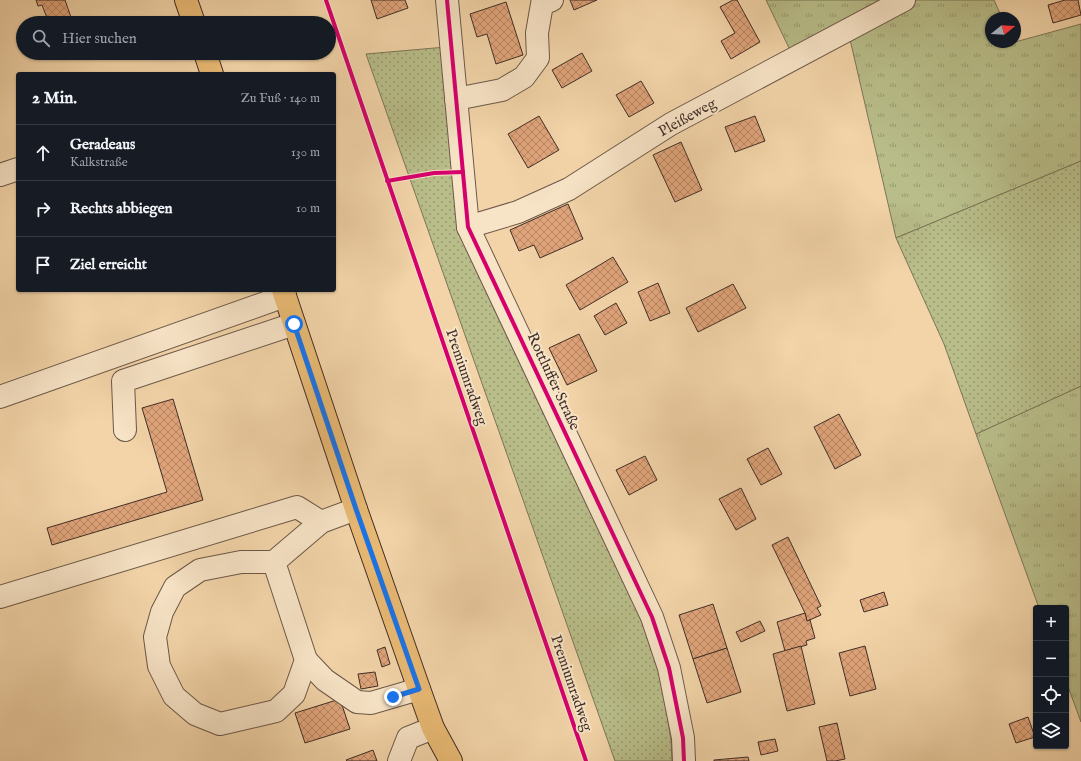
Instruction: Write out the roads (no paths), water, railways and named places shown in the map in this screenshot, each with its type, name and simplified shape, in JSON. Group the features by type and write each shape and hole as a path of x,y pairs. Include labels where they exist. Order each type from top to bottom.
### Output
{"main road":[{"path":"186,0 192,16"},
{"path":"207,60 211,72"},
{"path":"284,293 356,509 419,689 433,728 451,761"}],"street":[{"name":"Rottluffer Straße","path":"447,0 468,227 652,617 669,668 683,738 684,761"},
{"path":"456,99 502,90 524,77 538,58 537,33 542,4 552,0"},
{"name":"Pleißeweg","path":"468,227 518,212 569,189 672,124 904,0"},
{"path":"0,175 16,170"},
{"path":"0,397 284,293"},
{"path":"125,430 123,381 294,324"},
{"path":"0,597 297,507 321,522"},
{"path":"306,660 294,694 276,711 220,724 194,714 174,696 159,666 155,637 162,612 175,587 200,570 241,562 274,562 321,522 356,509"},
{"path":"274,562 306,660 325,680 358,702 371,703 419,689"},
{"path":"399,761 408,738 433,728"}]}
